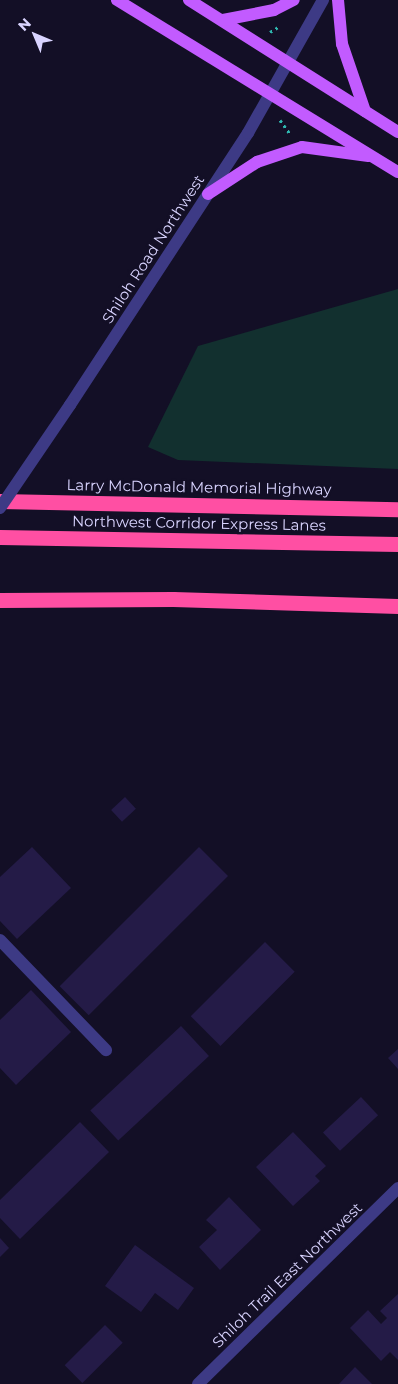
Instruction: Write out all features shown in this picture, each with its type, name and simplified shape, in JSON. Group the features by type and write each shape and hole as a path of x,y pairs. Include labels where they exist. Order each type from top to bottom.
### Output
{"highway":[{"name":"Larry McDonald Memorial Highway","path":"0,501 398,509"},
{"name":"Northwest Corridor Express Lanes","path":"0,537 398,544"},
{"path":"0,600 173,600 398,606"}],"main road":[{"path":"117,0 271,92 398,172"},
{"path":"189,0 289,61 398,132"},
{"path":"223,20 274,10 294,0"},
{"path":"338,0 342,44 365,111"},
{"path":"208,194 257,162 302,147 374,157"}],"street":[{"name":"Shiloh Road Northwest","path":"0,508 208,194 271,92 323,0"},
{"path":"0,940 106,1050"},
{"name":"Shiloh Trail East Northwest","path":"198,1384 398,1188"}],"path":[{"path":"270,32 283,24"},
{"path":"278,117 293,137"}],"green space":[{"path":"398,289 398,469 178,460 148,447 198,346"}],"building":[{"path":"125,797 136,809 122,822 111,810"},
{"path":"32,847 71,888 17,939 0,921 0,877"},
{"path":"199,847 228,876 89,1015 60,986"},
{"path":"265,942 295,972 220,1046 191,1016"},
{"path":"31,990 71,1032 16,1085 0,1068 0,1020"},
{"path":"181,1026 209,1056 118,1141 90,1111"},
{"path":"398,1049 398,1069 388,1058"},
{"path":"361,1097 378,1115 340,1151 323,1132"},
{"path":"80,1122 109,1152 20,1239 0,1218 0,1200"},
{"path":"293,1132 326,1166 315,1176 320,1181 293,1206 256,1167"},
{"path":"229,1197 261,1230 220,1270 199,1247 217,1230 206,1220"},
{"path":"0,1238 9,1248 0,1257"},
{"path":"135,1245 194,1288 178,1310 155,1293 141,1312 105,1286"},
{"path":"398,1294 398,1360 390,1352 381,1361 350,1328 368,1310 381,1324 387,1318 380,1311"},
{"path":"105,1325 123,1343 82,1383 65,1365"},
{"path":"355,1367 372,1384 339,1384"}]}
